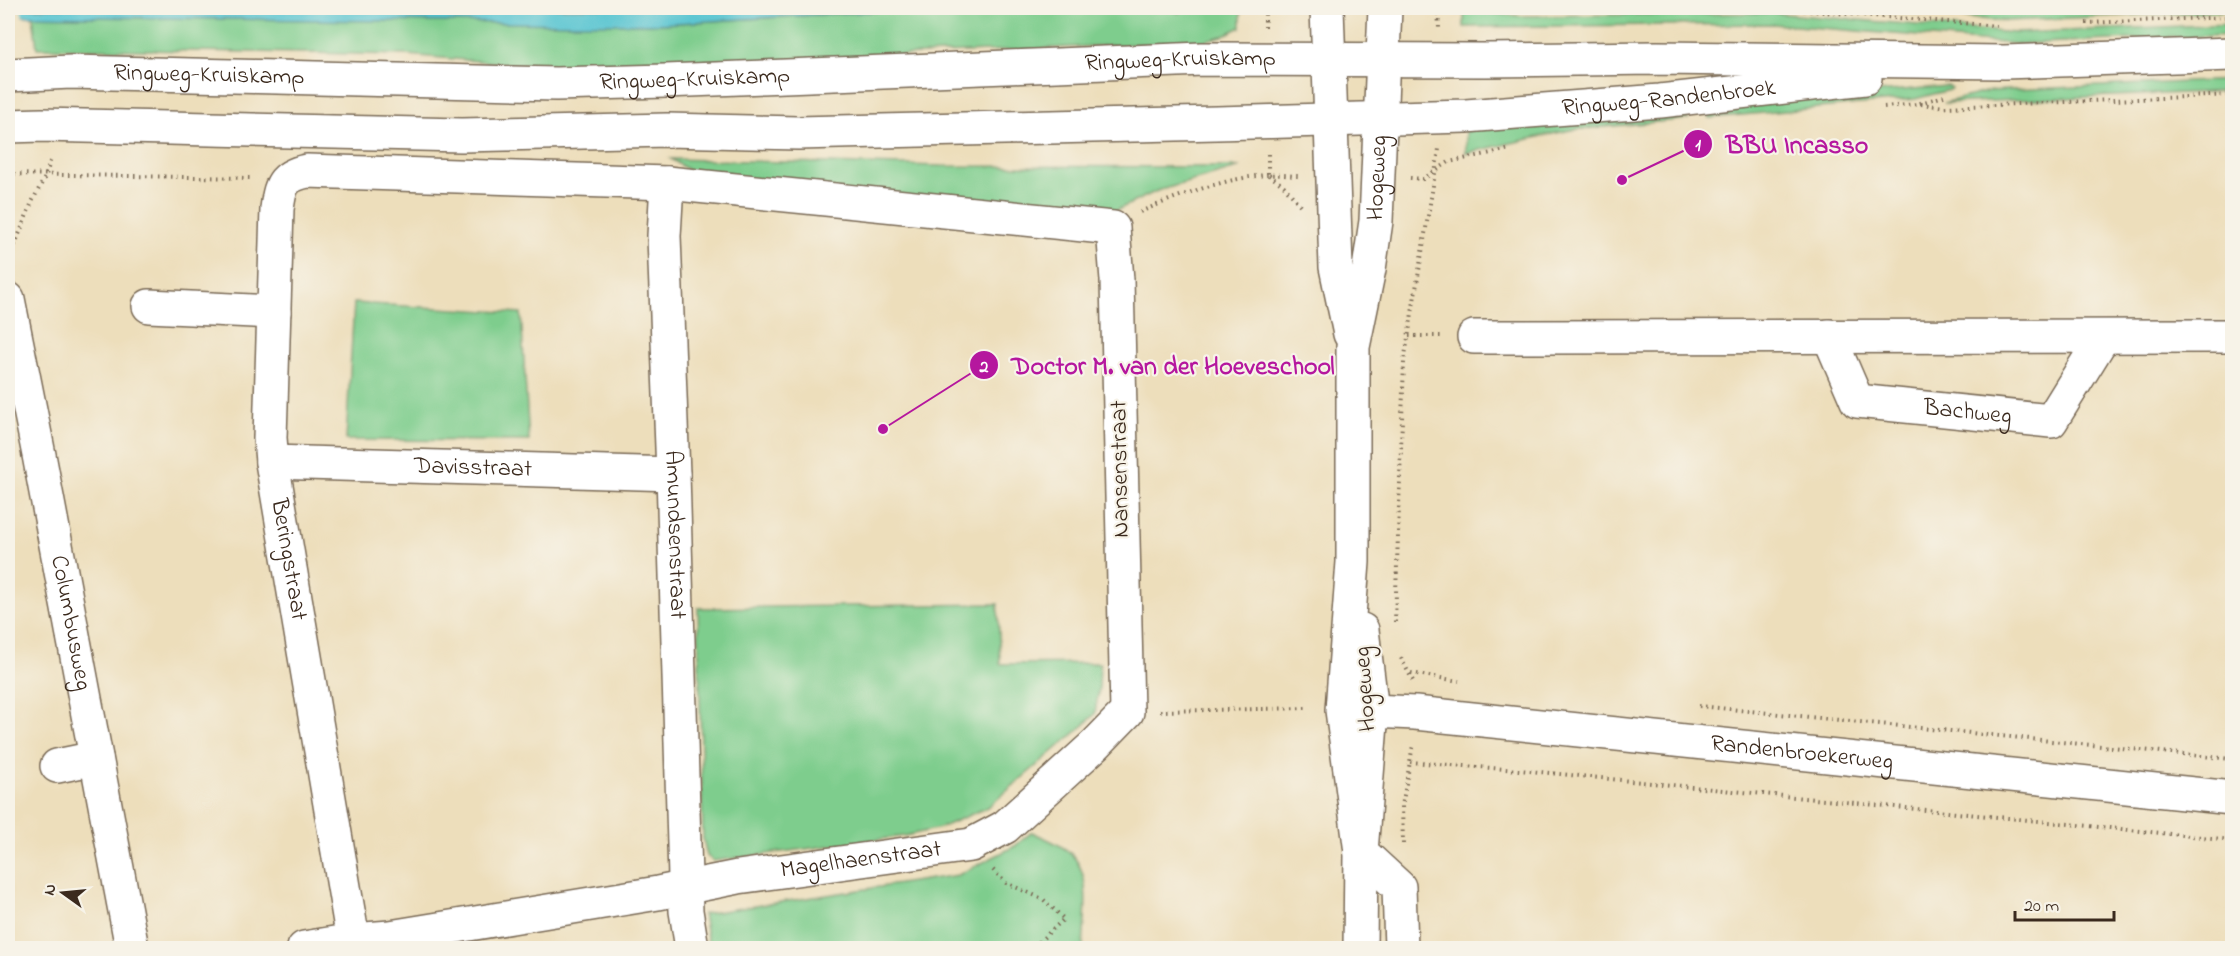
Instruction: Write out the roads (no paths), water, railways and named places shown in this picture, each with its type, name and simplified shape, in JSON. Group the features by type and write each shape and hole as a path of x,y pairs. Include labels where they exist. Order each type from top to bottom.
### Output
{"street":[{"name":"Hogeweg","path":"1327,8 1336,267 1353,348"},
{"name":"Hogeweg","path":"1360,948 1361,852 1353,562 1353,348 1376,221 1385,8"},
{"name":"Ringweg-Randenbroek","path":"1383,60 1658,58 2004,63 2232,54"},
{"name":"Ringweg-Kruiskamp","path":"8,75 71,72 556,84 1202,59 1383,60"},
{"name":"Ringweg-Randenbroek","path":"1332,120 1466,116 1660,101 2004,63"},
{"name":"Ringweg-Kruiskamp","path":"8,126 462,135 667,130 798,133 1332,120"},
{"name":"Beringstraat","path":"353,940 272,462 270,438 279,191 286,178 307,171 668,183"},
{"name":"Nansenstraat","path":"668,183 1113,228 1117,280 1127,712"},
{"name":"Amundsenstraat","path":"668,183 663,236 673,474 686,911 692,948"},
{"name":"Columbusweg","path":"8,299 132,948"},
{"path":"149,306 274,312"},
{"name":"Bachweg","path":"1830,336 1857,401 2050,421 2103,337"},
{"path":"1474,337 2232,336"},
{"name":"Davisstraat","path":"272,462 673,474"},
{"name":"Randenbroekerweg","path":"1357,710 1415,713 2232,798"},
{"name":"Magelhaenstraat","path":"304,948 353,940 391,943 738,877 971,844 1005,827 1096,744 1127,712"},
{"path":"57,766 96,758"},
{"path":"1361,852 1399,886 1401,948"}],"water":[{"path":"8,8 936,8 660,24 573,24 22,16 8,15"}],"place":[{"name":"BBU Incasso","path":"1622,180"},
{"name":"Doctor M. van der Hoeveschool","path":"883,429"}]}
